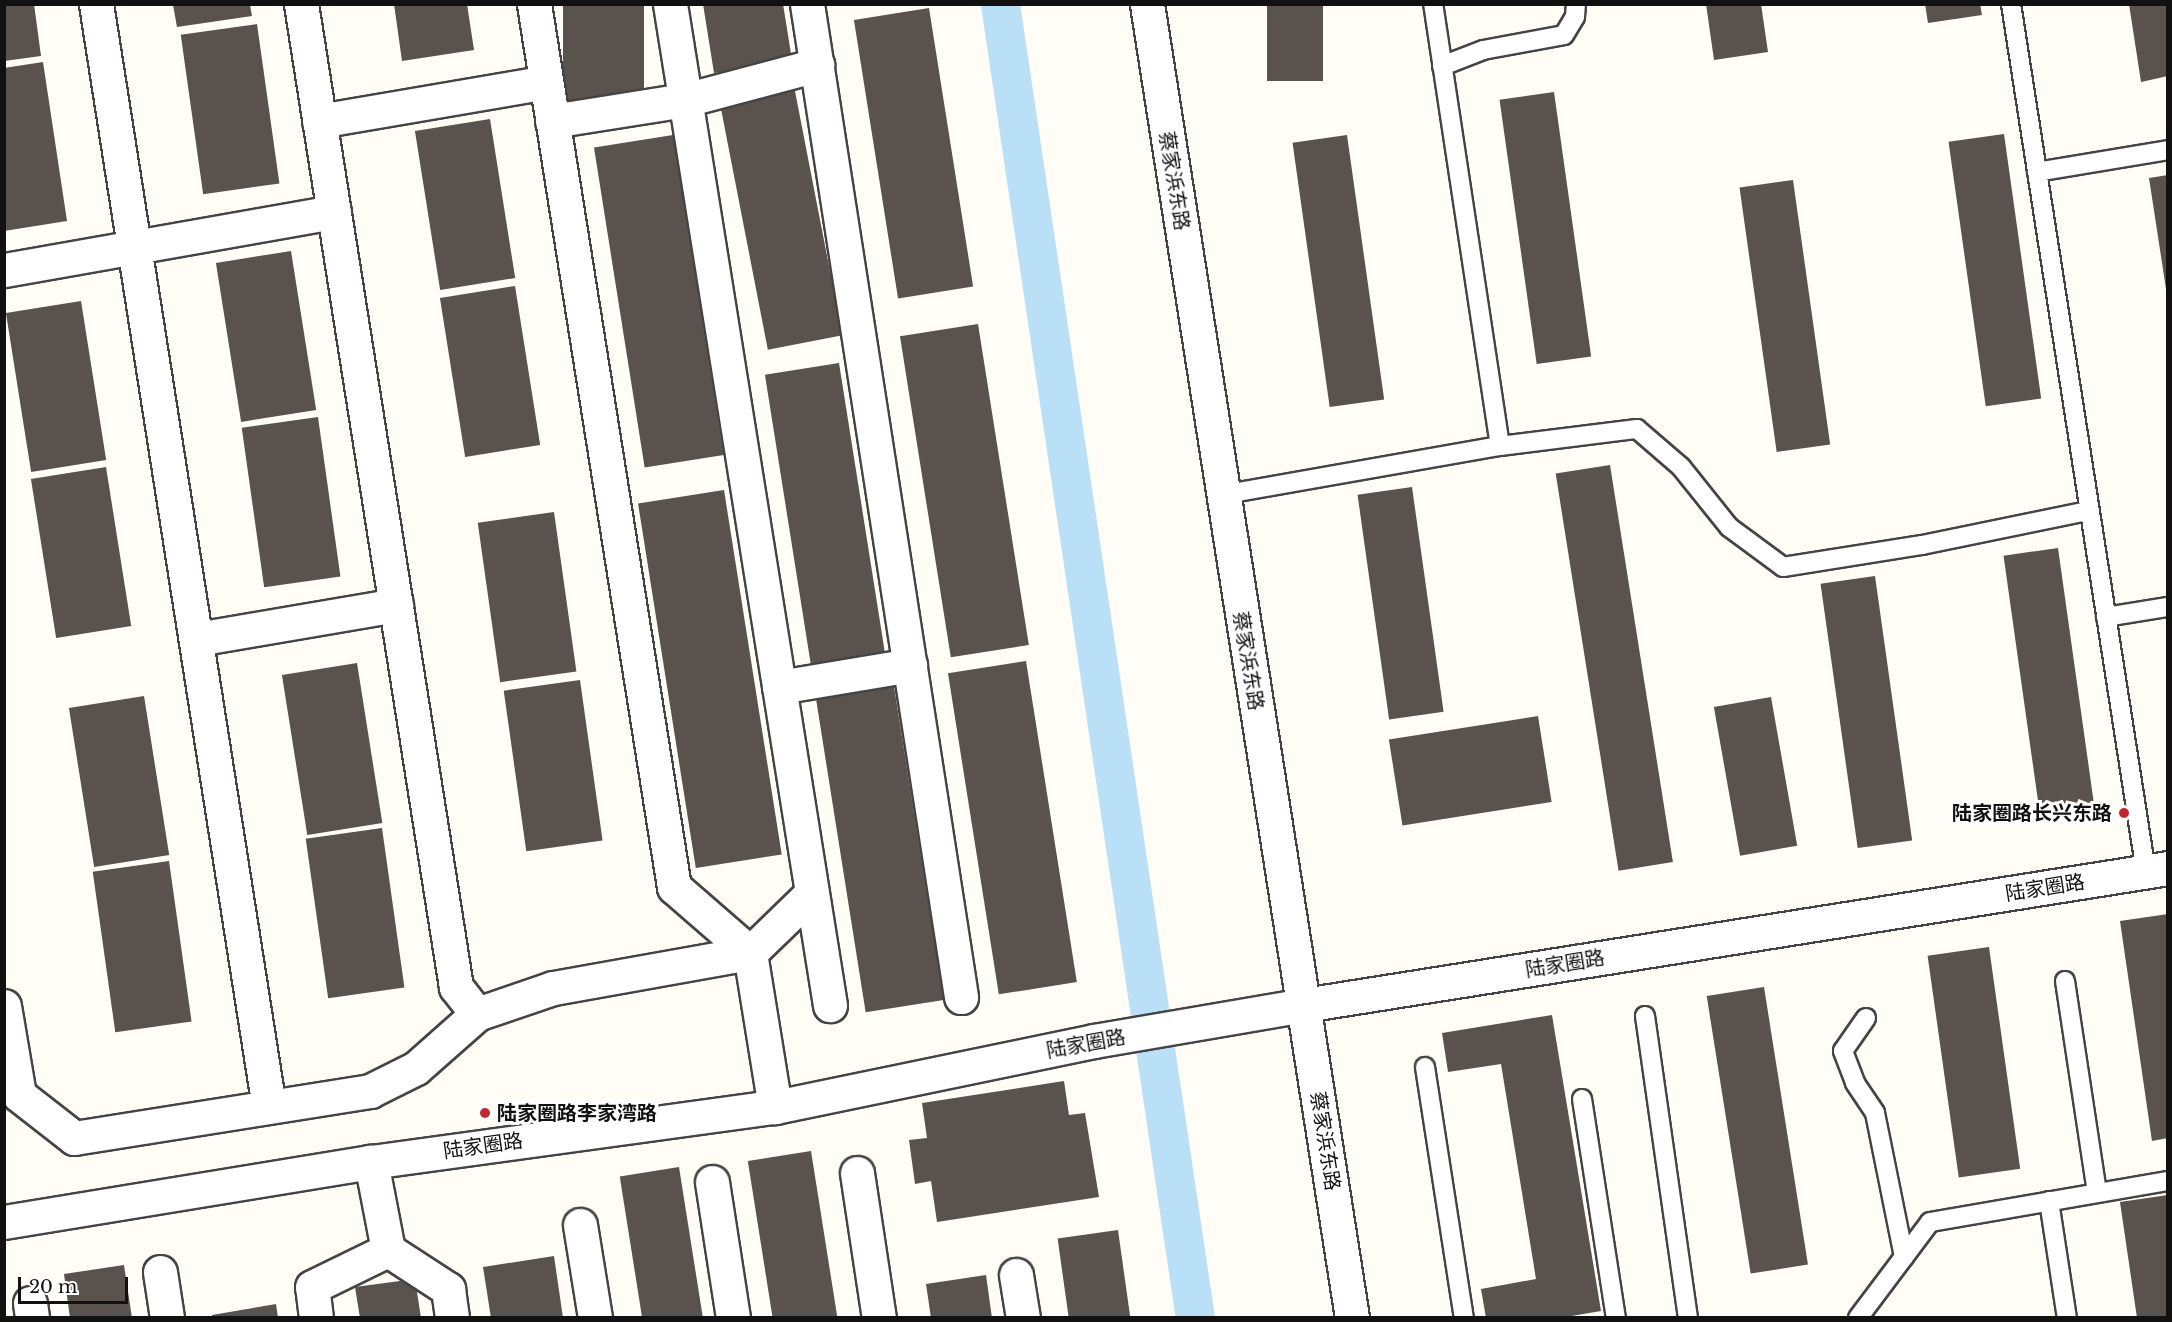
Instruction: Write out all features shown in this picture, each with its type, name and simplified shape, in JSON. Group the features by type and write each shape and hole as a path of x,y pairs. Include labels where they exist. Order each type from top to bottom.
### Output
{"street":[{"path":"96,4 269,1107"},
{"path":"301,4 456,987 477,1014"},
{"path":"534,4 674,887 750,953 776,1107"},
{"path":"669,4 830,1005"},
{"path":"807,4 961,997"},
{"name":"蔡家浜东路","path":"1147,4 1221,495 1352,1317"},
{"path":"552,121 685,100 817,65"},
{"path":"319,121 546,82"},
{"path":"4,270 334,212"},
{"path":"197,639 396,605"},
{"path":"779,687 910,665"},
{"name":"陆家圈路","path":"4,1222 371,1162 776,1107 1094,1041 1182,1029 1304,1005 2157,870"},
{"path":"4,1006 19,1095 74,1138 370,1091 416,1068 477,1014 554,988 750,953 812,893"},
{"path":"371,1162 388,1250 448,1288 452,1317"},
{"path":"856,1173 879,1317"},
{"path":"712,1182 733,1317"},
{"path":"580,1225 595,1317"},
{"path":"316,1317 312,1287 388,1250"},
{"path":"160,1272 167,1317"},
{"path":"1016,1275 1023,1317"}],"lane":[{"path":"1433,4 1500,447"},
{"path":"1442,66 1482,50 1564,35 1575,17 1576,4"},
{"path":"2011,4 2088,511 2106,617 2157,870"},
{"path":"2037,172 2168,150"},
{"path":"1221,495 1500,447 1637,429 1681,466 1729,527 1783,567 1922,545 2088,511"},
{"path":"2106,617 2168,607"},
{"path":"2065,981 2097,1193"},
{"path":"1645,1016 1688,1317"},
{"path":"1866,1018 1843,1051 1855,1083 1875,1113 1904,1257"},
{"path":"1425,1067 1464,1317"},
{"path":"1582,1099 1616,1317"},
{"path":"1858,1317 1930,1222 2168,1181"},
{"path":"2049,1201 2067,1317"}],"building":[{"path":"4,4 34,4 41,56 4,61"},
{"path":"394,4 467,4 474,50 402,61"},
{"path":"563,4 644,4 644,102 563,102"},
{"path":"703,4 783,4 792,60 714,73"},
{"path":"1267,4 1323,4 1323,81 1267,81"},
{"path":"1706,4 1761,4 1768,52 1714,60"},
{"path":"1925,4 1980,4 1982,15 1928,23"},
{"path":"2129,4 2168,4 2168,76 2141,82"},
{"path":"173,5 250,5 252,16 177,27"},
{"path":"929,8 973,287 898,298 854,20"},
{"path":"257,24 279,183 203,194 181,35"},
{"path":"43,62 67,221 4,231 4,68"},
{"path":"794,86 842,335 768,350 719,101"},
{"path":"1554,92 1591,356 1537,364 1500,100"},
{"path":"490,119 515,278 440,290 415,131"},
{"path":"2004,134 2041,398 1986,406 1949,142"},
{"path":"673,135 724,455 645,468 594,148"},
{"path":"1347,135 1384,399 1330,407 1293,143"},
{"path":"2168,175 2168,289 2166,289 2149,178"},
{"path":"1793,180 1830,444 1777,452 1740,188"},
{"path":"291,251 316,410 241,422 216,263"},
{"path":"515,286 540,445 465,457 440,298"},
{"path":"81,301 106,460 31,472 6,313"},
{"path":"978,324 1029,645 951,657 900,336"},
{"path":"839,363 885,656 811,668 765,375"},
{"path":"318,417 340,576 264,587 242,428"},
{"path":"1610,465 1673,862 1619,871 1556,474"},
{"path":"106,467 131,626 56,638 31,479"},
{"path":"1412,487 1444,712 1389,719 1358,495"},
{"path":"724,490 782,854 696,868 638,504"},
{"path":"554,512 576,671 500,682 478,523"},
{"path":"2058,548 2095,812 2041,820 2004,556"},
{"path":"1875,576 1912,840 1858,848 1821,584"},
{"path":"1026,661 1077,982 999,994 948,673"},
{"path":"357,663 382,823 307,835 282,675"},
{"path":"580,680 603,840 526,851 504,691"},
{"path":"893,680 944,1000 866,1012 815,692"},
{"path":"144,696 169,855 94,867 69,708"},
{"path":"1771,697 1797,846 1740,856 1714,707"},
{"path":"1538,716 1552,802 1402,826 1389,740"},
{"path":"382,828 404,987 328,998 306,839"},
{"path":"169,861 192,1021 115,1032 93,872"},
{"path":"2168,914 2168,1138 2152,1141 2120,921"},
{"path":"1989,947 2020,1169 1959,1177 1928,956"},
{"path":"1764,987 1808,1265 1751,1274 1707,996"},
{"path":"1552,1015 1601,1311 1560,1318 1486,1318 1481,1289 1536,1279 1501,1064 1448,1072 1442,1033"},
{"path":"1064,1081 1069,1115 1085,1113 1099,1197 937,1222 931,1181 915,1184 909,1140 927,1138 922,1103"},
{"path":"811,1151 837,1318 773,1318 748,1161"},
{"path":"679,1167 703,1318 642,1318 620,1176"},
{"path":"2168,1195 2168,1318 2137,1318 2120,1202"},
{"path":"1118,1230 1130,1318 1069,1318 1058,1238"},
{"path":"554,1256 563,1318 491,1318 483,1267"},
{"path":"124,1265 132,1318 70,1318 64,1274"},
{"path":"986,1275 992,1318 931,1318 926,1284"},
{"path":"415,1279 421,1318 360,1318 355,1287"},
{"path":"276,1304 278,1318 212,1318 212,1315"}],"waterway":[{"path":"1000,4 1195,1318"}],"place":[{"name":"陆家圈路长兴东路","path":"2124,813"},
{"name":"陆家圈路李家湾路","path":"485,1113"}]}
